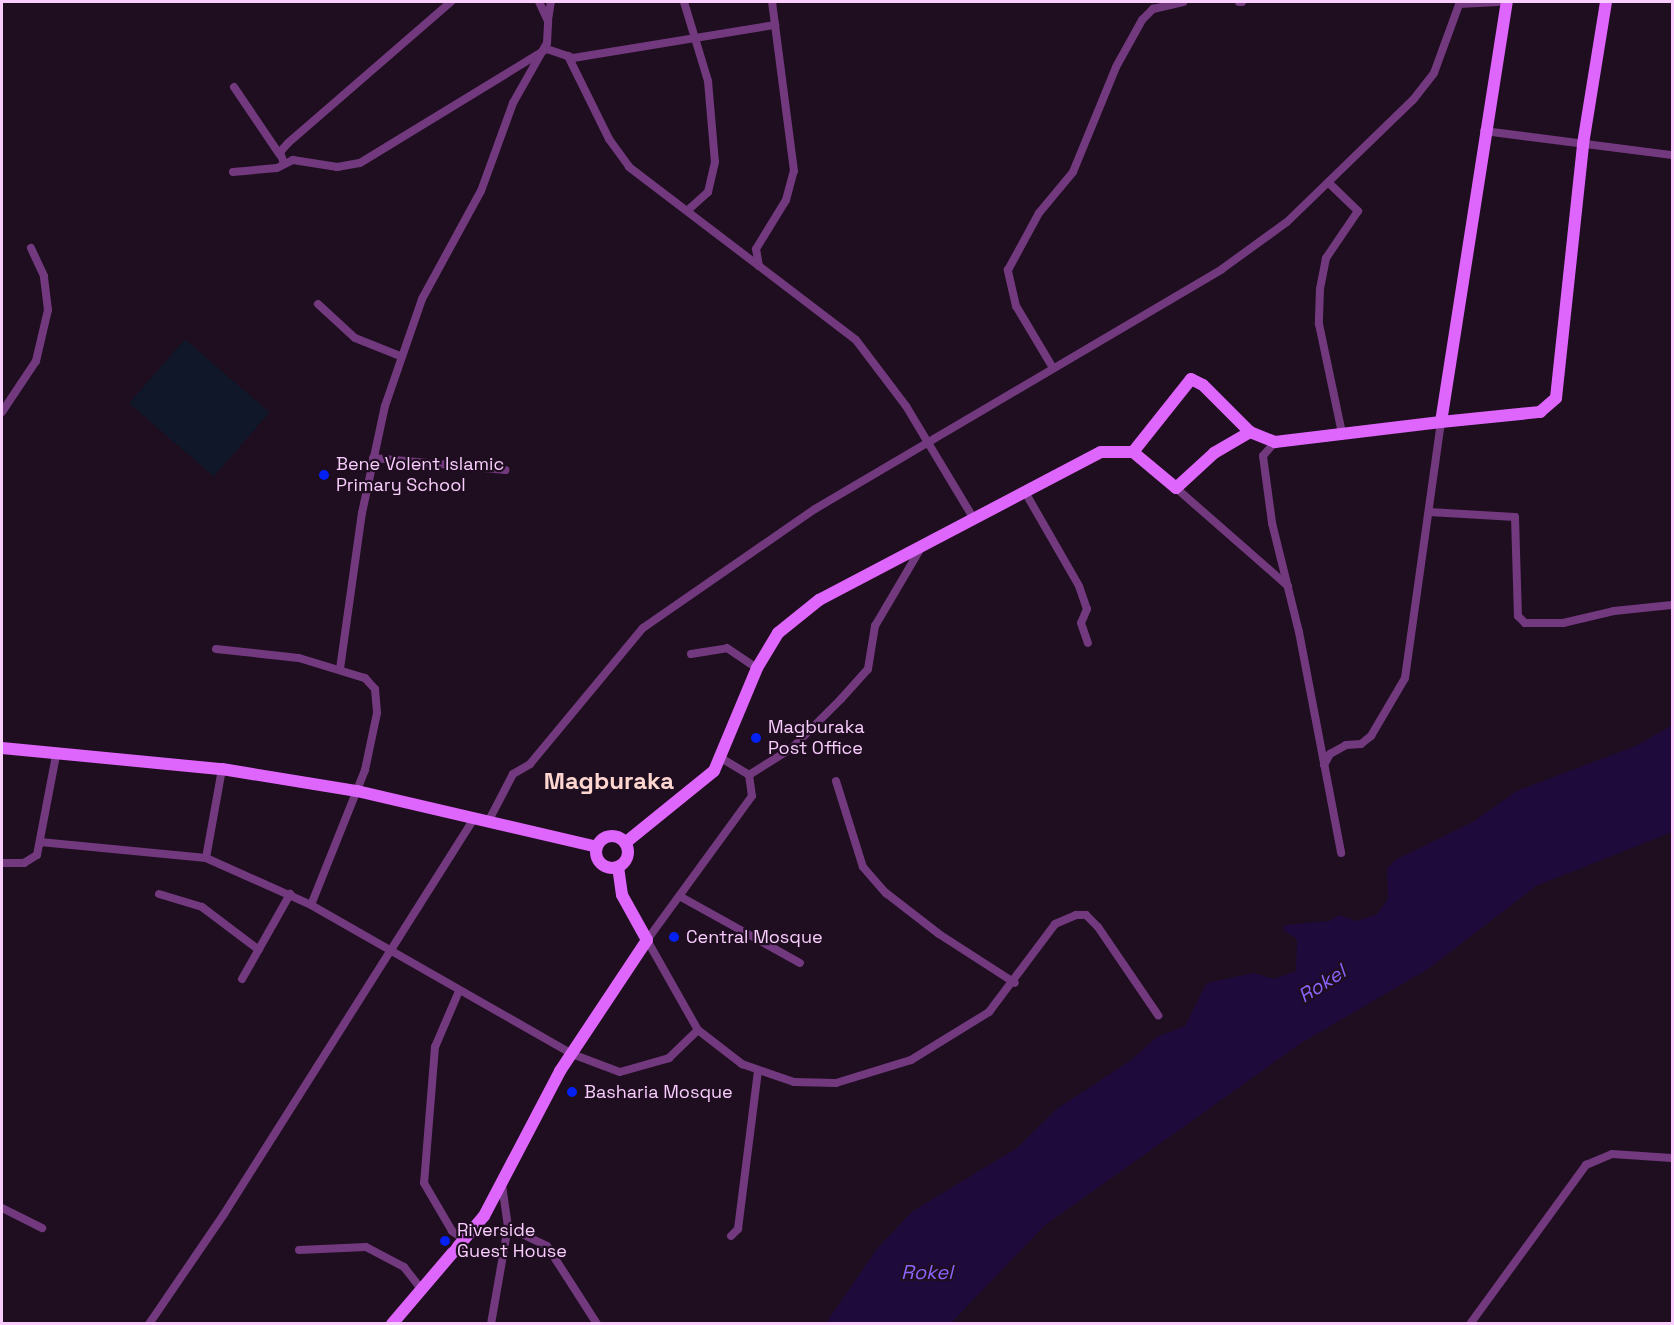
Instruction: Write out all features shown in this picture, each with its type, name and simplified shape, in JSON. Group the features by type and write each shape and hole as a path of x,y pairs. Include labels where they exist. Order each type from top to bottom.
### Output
{"street":[{"path":"284,164 280,152 284,148 451,2"},
{"path":"539,2 548,21"},
{"path":"340,669 373,459 400,356 422,298 481,191 513,103 539,52 547,42 551,2"},
{"path":"684,2 698,39 708,81 715,162 708,192 689,209"},
{"path":"759,266 756,249 786,200 794,171 772,2"},
{"path":"1053,368 1016,306 1008,270 1039,213 1073,172 1116,67 1142,20 1153,9 1184,2"},
{"path":"488,822 513,774 538,755 643,628 815,509 930,444 1053,368 1222,269 1330,184 1434,73 1459,3 1498,2"},
{"path":"1324,765 1330,754 1346,745 1361,744 1371,736 1405,678 1484,131 1507,2"},
{"path":"1134,452 1183,384 1191,379 1203,385 1250,432 1275,442 1540,412 1556,398 1583,144 1606,2"},
{"path":"233,172 277,168 293,160 337,167 360,163 539,52 554,50 568,56 698,39 775,26"},
{"path":"568,56 609,140 629,167 689,209 856,340 930,444 974,519"},
{"path":"234,87 275,143 284,164"},
{"path":"1484,131 1672,155"},
{"path":"1330,184 1358,211 1326,258 1320,289 1319,324 1342,433"},
{"path":"2,412 36,361 48,310 44,276 31,248"},
{"path":"318,304 355,339 400,356"},
{"path":"1176,488 1214,453 1250,432"},
{"path":"1275,442 1263,456 1341,853"},
{"path":"625,843 714,771 757,668 778,633 797,616 854,580 921,548 1101,452 1134,452 1288,586"},
{"path":"373,459 505,470"},
{"path":"1024,492 1079,586 1087,609 1081,623 1088,643"},
{"path":"1429,512 1515,517 1518,609 1526,623 1563,623 1672,605"},
{"path":"749,776 792,748 868,669 875,626 921,548"},
{"path":"692,654 727,648 757,668"},
{"path":"216,649 299,658 365,678 375,689 377,713 357,790 311,905"},
{"path":"2,748 222,769 357,790 473,820 597,847"},
{"path":"2,863 31,860 40,842 57,755"},
{"path":"392,1323 465,1240 502,1185 526,1133 572,1054 647,940 681,897 752,796 749,776 721,758"},
{"path":"206,858 222,769"},
{"path":"836,781 863,867 886,892 939,934 1015,983"},
{"path":"149,1323 224,1214 389,948 473,820"},
{"path":"597,847 608,837 625,843"},
{"path":"40,842 206,858 311,905 572,1054 628,1072 669,1058 698,1030"},
{"path":"618,867 628,857 625,843"},
{"path":"597,847 602,864 618,867"},
{"path":"618,867 622,895 698,1030 758,1071 794,1082 836,1083 887,1070 969,1028 1015,983 1055,924 1066,917 1086,915 1141,984 1158,1015"},
{"path":"159,894 202,907 259,950"},
{"path":"242,979 290,894"},
{"path":"681,897 800,963"},
{"path":"459,991 435,1047 424,1183 446,1222 465,1240"},
{"path":"731,1236 738,1229 758,1071"},
{"path":"1470,1323 1586,1165 1612,1154 1672,1158"},
{"path":"491,1323 508,1227 502,1185"},
{"path":"2,1209 42,1228"},
{"path":"508,1227 547,1246 597,1323"},
{"path":"299,1250 366,1247 404,1267 421,1289"}],"shaded area":[{"path":"185,339 270,412 214,477 129,403"}],"water":[{"name":"Rokel","path":"1672,725 1672,832 1536,886 1428,969 1301,1043 1044,1226 951,1323 826,1323 877,1249 913,1211 1017,1148 1058,1108 1130,1061 1157,1037 1185,1026 1207,983 1254,973 1274,979 1296,971 1297,939 1283,930 1285,925 1329,921 1339,915 1357,921 1377,914 1388,899 1387,869 1395,860 1471,823 1517,791 1638,745"}],"place":[{"name":"Bene Volent Islamic Primary School","path":"324,475"},
{"name":"Magburaka Post Office","path":"756,738"},
{"name":"Central Mosque","path":"674,937"},
{"name":"Basharia Mosque","path":"572,1092"},
{"name":"Riverside Guest House","path":"445,1241"}],"district":[{"name":"Magburaka","path":"609,781"}]}
